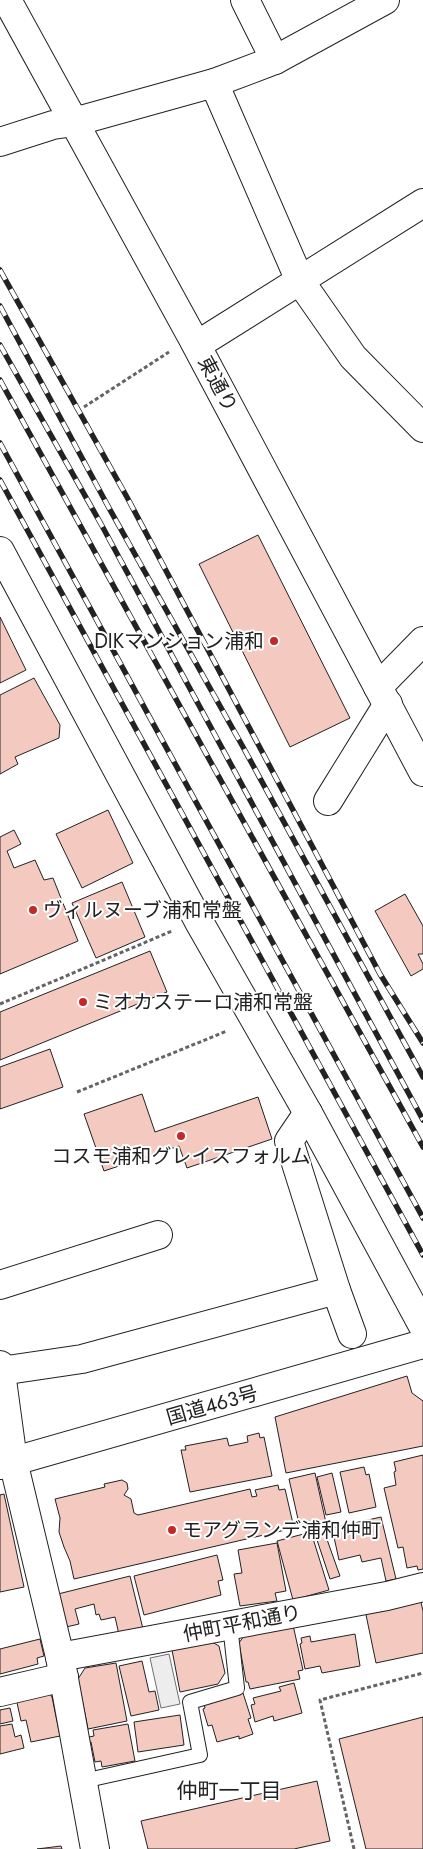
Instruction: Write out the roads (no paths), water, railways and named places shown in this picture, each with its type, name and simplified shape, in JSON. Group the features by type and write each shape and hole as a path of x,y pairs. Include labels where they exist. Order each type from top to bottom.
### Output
{"main road":[{"name":"東通り","path":"7,0 195,341 383,696 416,746 423,772"},
{"path":"245,0 275,60"},
{"path":"0,142 214,83 275,60 385,0"},
{"path":"214,83 300,281 353,356 423,428"},
{"path":"195,341 300,281 423,203"},
{"path":"0,552 198,920 308,1113 420,1322"},
{"path":"328,801 383,696 423,641"},
{"path":"308,1113 289,1141 336,1290 352,1334"},
{"path":"0,1285 158,1235"},
{"path":"95,1849 62,1667 6,1463 1,1368 82,1359 336,1290"},
{"name":"国道463号","path":"6,1463 423,1344"},
{"name":"仲町平和通り","path":"0,1692 62,1667 230,1625 387,1596 423,1587"}],"lane":[{"path":"83,1781 200,1755 190,1702 236,1688 230,1625"}],"railway":[{"path":"0,270 128,499 380,974 423,1043"},
{"path":"0,306 109,508 243,747 423,1077"},
{"path":"0,345 101,524 423,1120"},
{"path":"0,380 423,1147"},
{"path":"0,443 423,1218"},
{"path":"0,480 423,1255"}],"place":[{"name":"DIKマンション浦和","path":"274,641"},
{"name":"ヴィルヌーブ浦和常盤","path":"33,910"},
{"name":"ミオカステーロ浦和常盤","path":"83,1002"},
{"name":"コスモ浦和グレイスフォルム","path":"181,1136"},
{"name":"モアグランデ浦和仲町","path":"172,1530"}],"district":[{"name":"仲町一丁目","path":"229,1791"}]}
